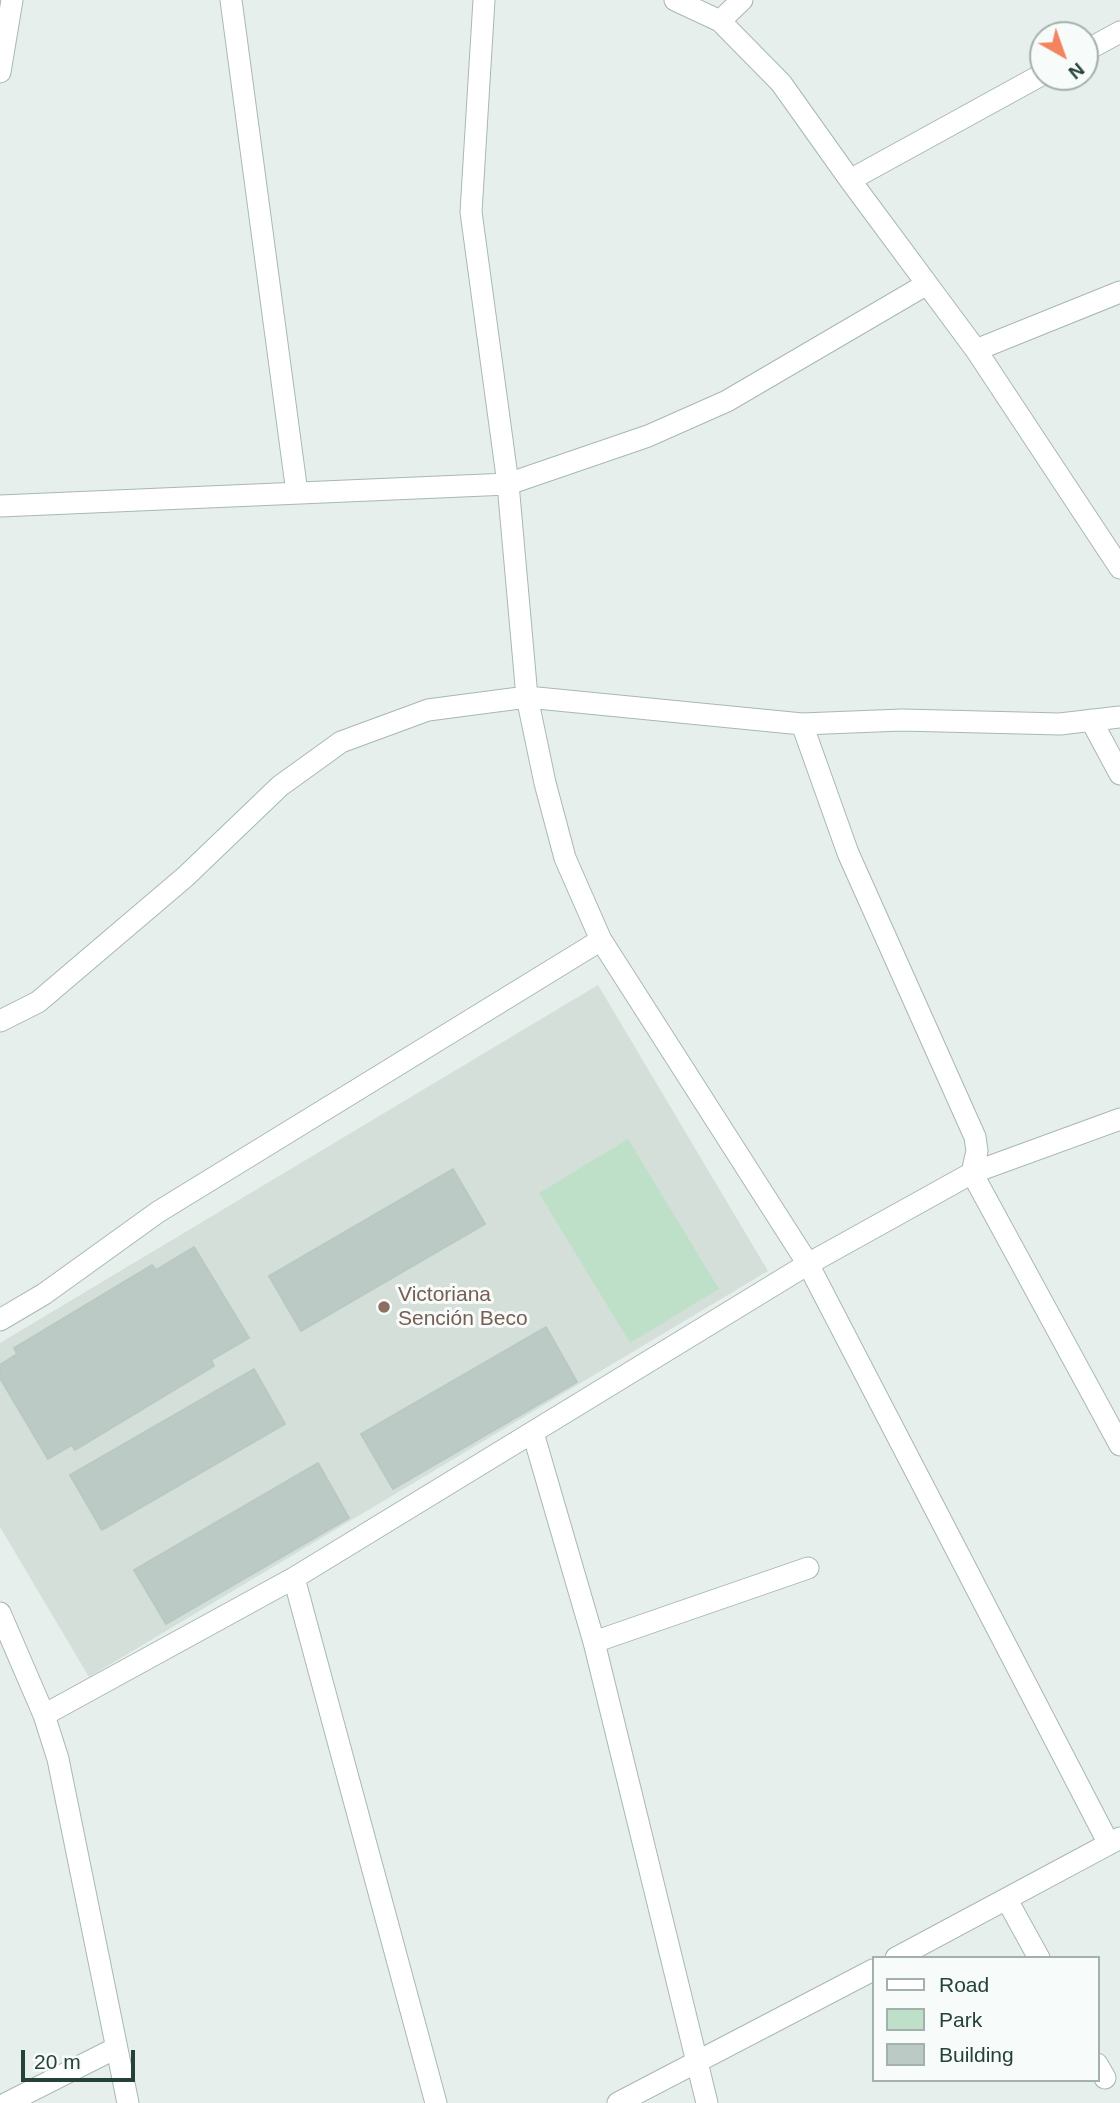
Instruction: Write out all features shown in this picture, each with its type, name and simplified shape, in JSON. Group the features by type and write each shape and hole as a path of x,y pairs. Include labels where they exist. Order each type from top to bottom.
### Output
{"street":[{"path":"0,72 12,0"},
{"path":"231,0 297,493"},
{"path":"484,0 471,212 509,484 527,697 545,783 565,858 601,940 808,1264 1114,1841 901,1956"},
{"path":"675,0 720,21 781,83 976,350 1120,568"},
{"path":"720,21 743,0"},
{"path":"1099,43 1120,32"},
{"path":"850,180 1029,82"},
{"path":"0,506 509,484 648,436 727,401 927,284"},
{"path":"976,350 1120,292"},
{"path":"0,1021 38,1002 185,877 280,786 341,741 428,710 527,697 802,724 902,720 1060,724 1120,717"},
{"path":"1091,720 1120,774"},
{"path":"802,724 848,853 975,1137 977,1151 972,1173 1120,1446"},
{"path":"0,1320 44,1294 158,1212 601,940"},
{"path":"44,1715 293,1578 808,1264 972,1173 1120,1119"},
{"path":"533,1433 594,1642 707,2103"},
{"path":"594,1642 808,1568"},
{"path":"293,1578 436,2103"},
{"path":"0,1614 44,1715 58,1759 128,2103"},
{"path":"1007,1900 1038,1956"},
{"path":"618,2103 872,1971"},
{"path":"7,2103 116,2048"}],"shaded area":[{"name":"Victoriana Sención Beco","path":"598,985 768,1271 89,1677 0,1527 0,1343"}],"green space":[{"path":"628,1139 719,1289 630,1343 539,1193"}],"building":[{"path":"453,1169 485,1224 301,1331 269,1276"},
{"path":"194,1247 249,1338 211,1360 214,1366 75,1450 72,1445 48,1459 0,1378 0,1365 17,1354 14,1348 152,1265 156,1270"},
{"path":"546,1327 577,1382 393,1489 361,1434"},
{"path":"254,1369 285,1424 102,1530 70,1475"},
{"path":"318,1463 349,1518 166,1624 134,1570"}],"place":[{"name":"Victoriana Sención Beco","path":"384,1307"}]}
